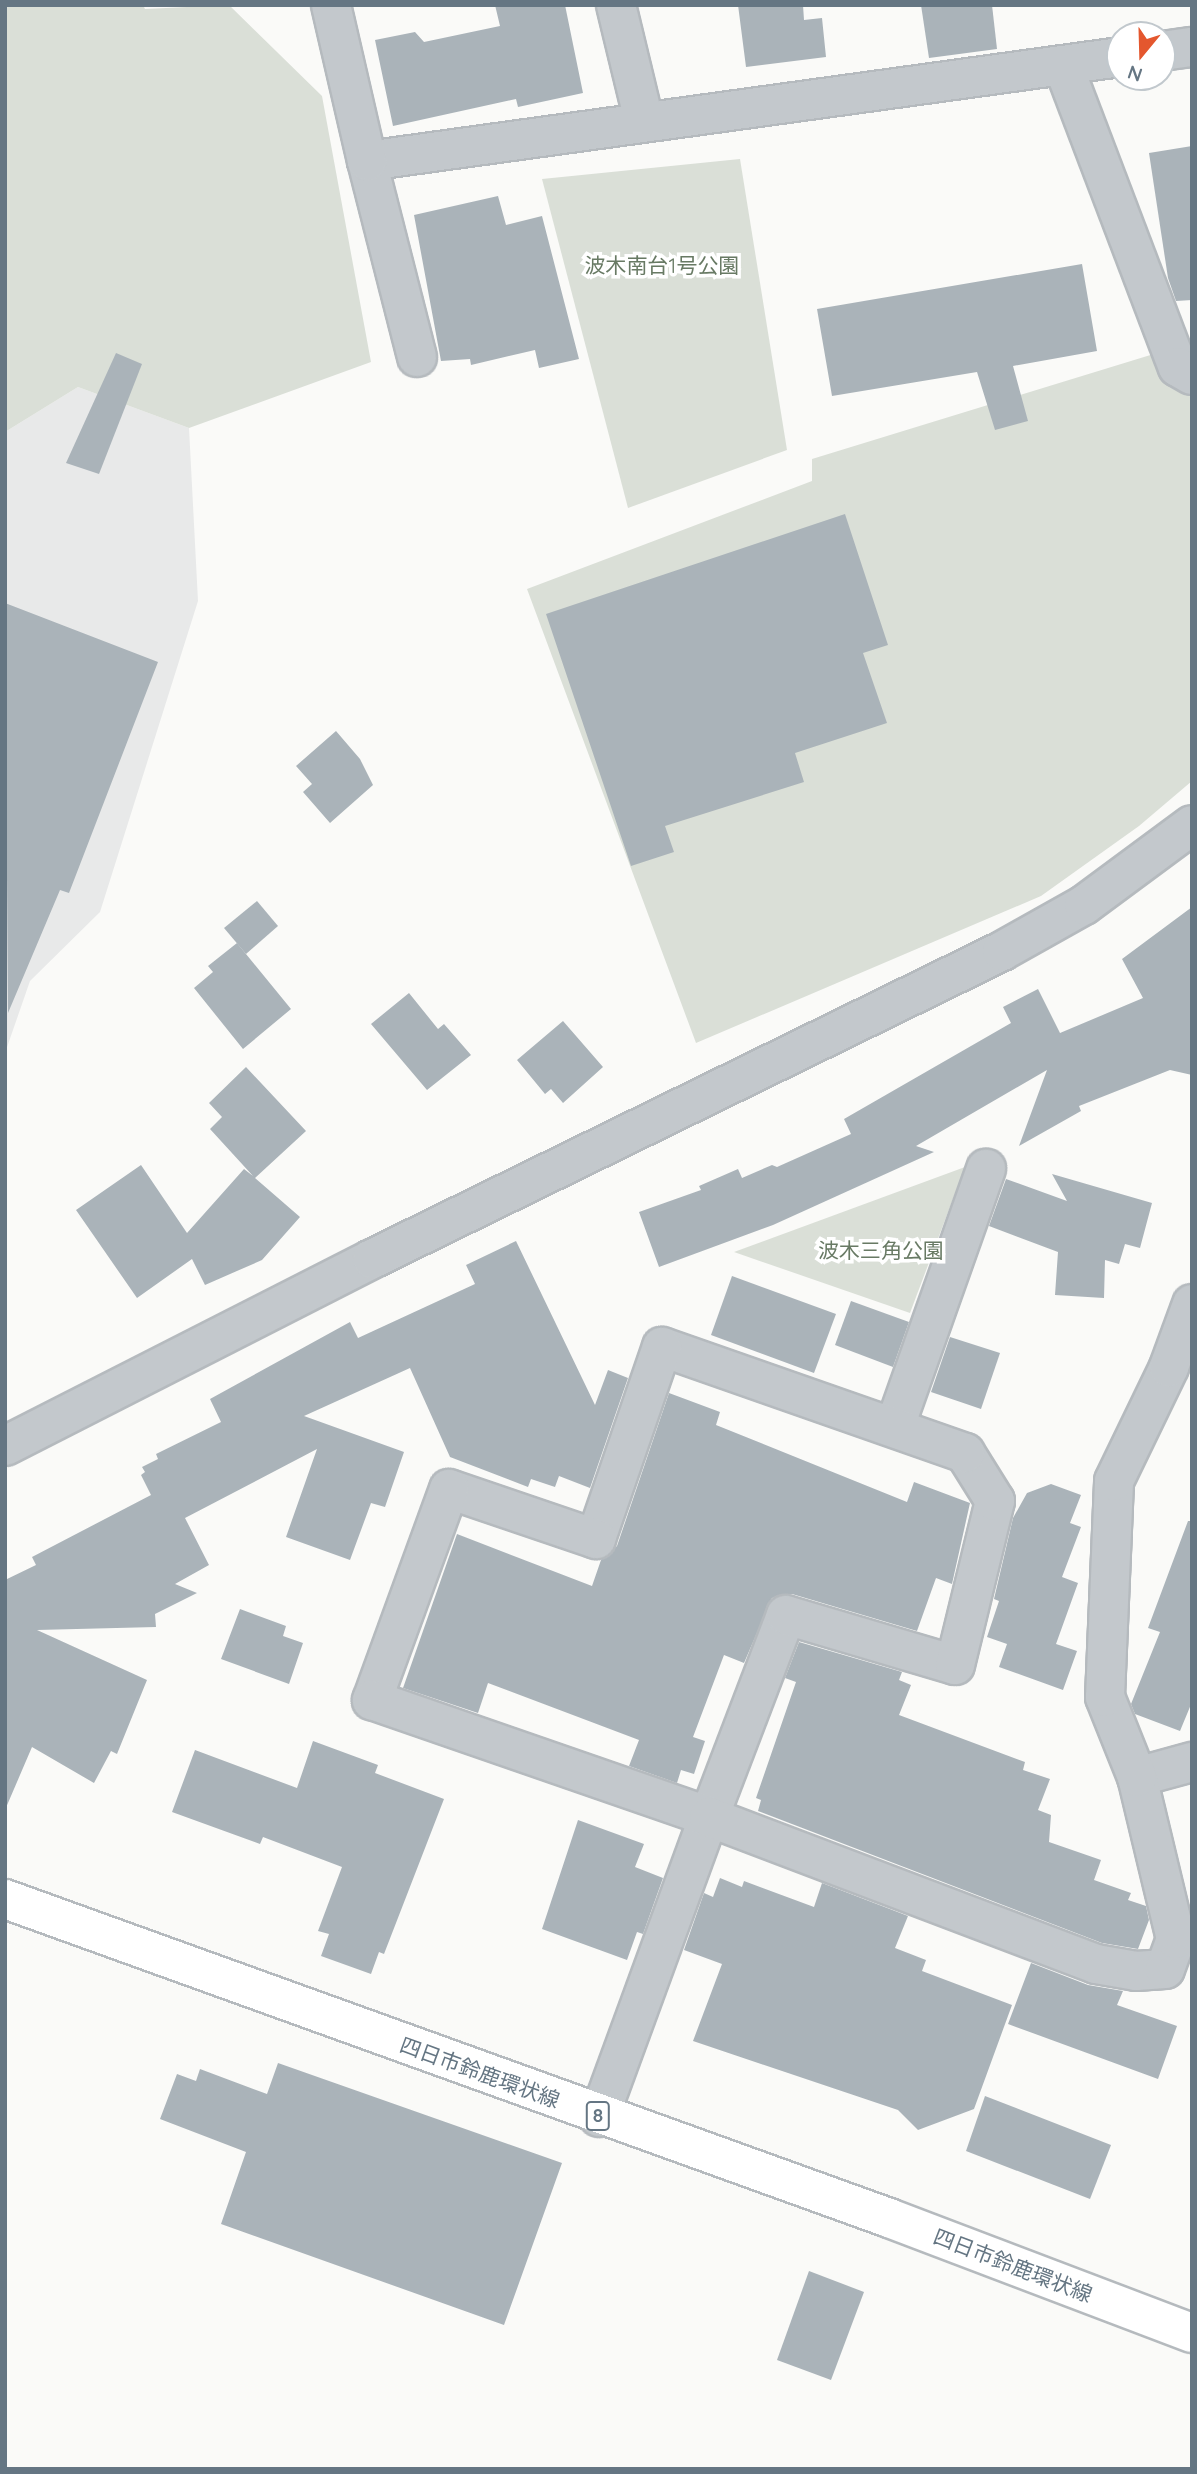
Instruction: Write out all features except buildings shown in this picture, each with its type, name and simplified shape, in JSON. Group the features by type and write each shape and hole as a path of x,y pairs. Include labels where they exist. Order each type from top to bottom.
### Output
{"main road":[{"name":"四日市鈴鹿環状線","path":"5,1899 599,2117 889,2218 1192,2333"}],"street":[{"path":"331,5 417,357"},
{"path":"616,5 644,121"},
{"path":"367,161 1106,59"},
{"path":"1063,65 1178,367 1192,375"},
{"path":"5,1446 372,1259 1002,951 1084,905 1192,825"},
{"path":"895,1426 986,1168"},
{"path":"599,2117 709,1817 786,1615 954,1665 995,1501 965,1452 662,1347 597,1539 449,1489 372,1700 709,1817 1096,1964 1136,1971 1165,1969 1176,1939 1137,1777 1105,1697 1114,1481 1180,1371 1192,1304"},
{"path":"1137,1777 1192,1762"}],"shaded area":[{"path":"78,387 189,428 198,601 100,912 30,981 5,1053 5,432"}],"green space":[{"path":"5,5 143,5 145,9 229,5 322,96 371,362 189,428 78,387 5,432"},
{"name":"波木南台1号公園","path":"740,159 787,450 628,508 542,179"},
{"path":"1157,353 1192,393 1192,781 1139,826 1041,896 696,1043 527,589 812,481 812,459"},
{"name":"波木三角公園","path":"965,1167 910,1313 734,1252"}]}
